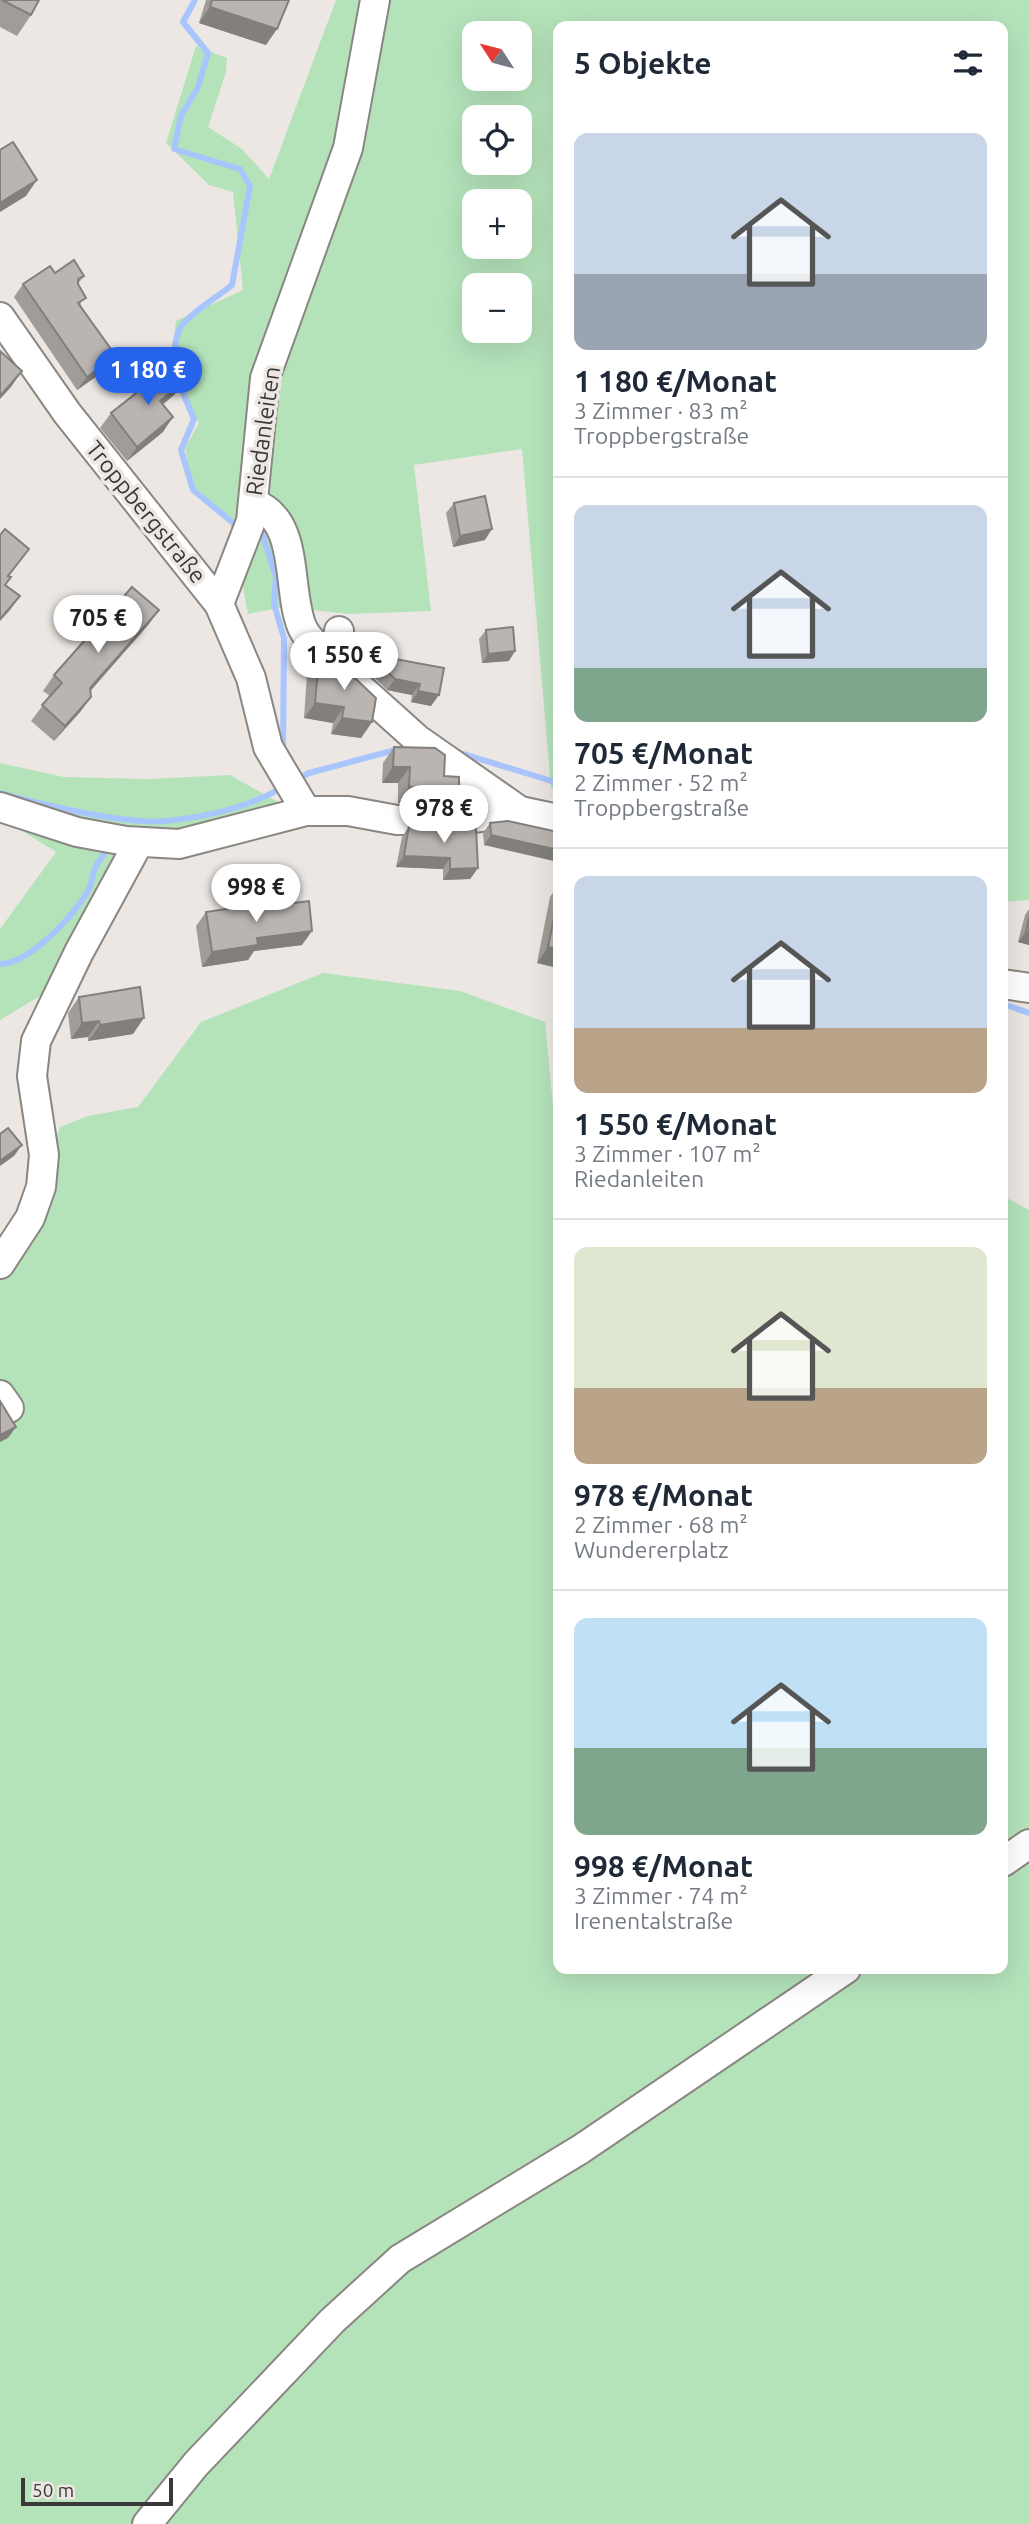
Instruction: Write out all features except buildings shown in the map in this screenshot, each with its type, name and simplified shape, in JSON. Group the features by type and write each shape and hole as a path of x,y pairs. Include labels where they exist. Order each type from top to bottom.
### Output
{"street":[{"name":"Riedanleiten","path":"219,604 250,521 265,379 348,148 374,0"},
{"name":"Troppbergstraße","path":"0,317 67,413 219,604"},
{"path":"250,521 264,507 277,520 289,554 295,603 303,630 378,708 520,811"},
{"path":"219,604 251,678 268,747 300,803"},
{"path":"336,663 339,631"},
{"path":"0,807 77,832 122,840 179,844 300,803 397,820 461,820 520,811 553,818"},
{"path":"0,1264 30,1218 41,1186 44,1155 32,1076 36,1041 79,952 122,840"},
{"path":"1008,985 1029,988"},
{"path":"1008,1859 1029,1844"},
{"path":"147,2524 196,2464 332,2320 400,2259 581,2149 839,1974"}],"green space":[{"path":"336,0 1029,0 1029,900 1008,902 1008,21 553,21 553,789 522,449 414,465 431,611 349,614 284,607 248,614 230,520 192,488 185,448 199,423 171,367 176,321 243,290 233,192 209,185 166,143 196,46 227,58 226,72 208,127 242,149 269,179"},
{"path":"0,763 64,777 149,779 230,775 308,819 175,856 119,857 77,949 40,996 0,1020 0,929 56,852 0,817"},
{"path":"323,973 460,991 545,1022 553,1106 553,1974 1008,1974 1008,1199 1029,1210 1029,2524 0,2524 0,1241 45,1175 60,1127 88,1116 138,1107 201,1022"}],"waterway":[{"path":"195,0 183,22 208,53 198,87 181,116 174,149 240,169 250,186 232,285 183,323 176,340 177,375 194,419 181,450 193,490 232,522 243,526"},
{"path":"256,531 262,533 276,577 274,604 284,638 283,751"},
{"path":"296,780 309,773 399,749"},
{"path":"457,752 553,781"},
{"path":"0,793 83,813 129,820 165,821 226,810 256,801 283,787"},
{"path":"0,964 24,956 62,924 89,889 95,868 110,845"},
{"path":"1008,1006 1029,1013"}]}
